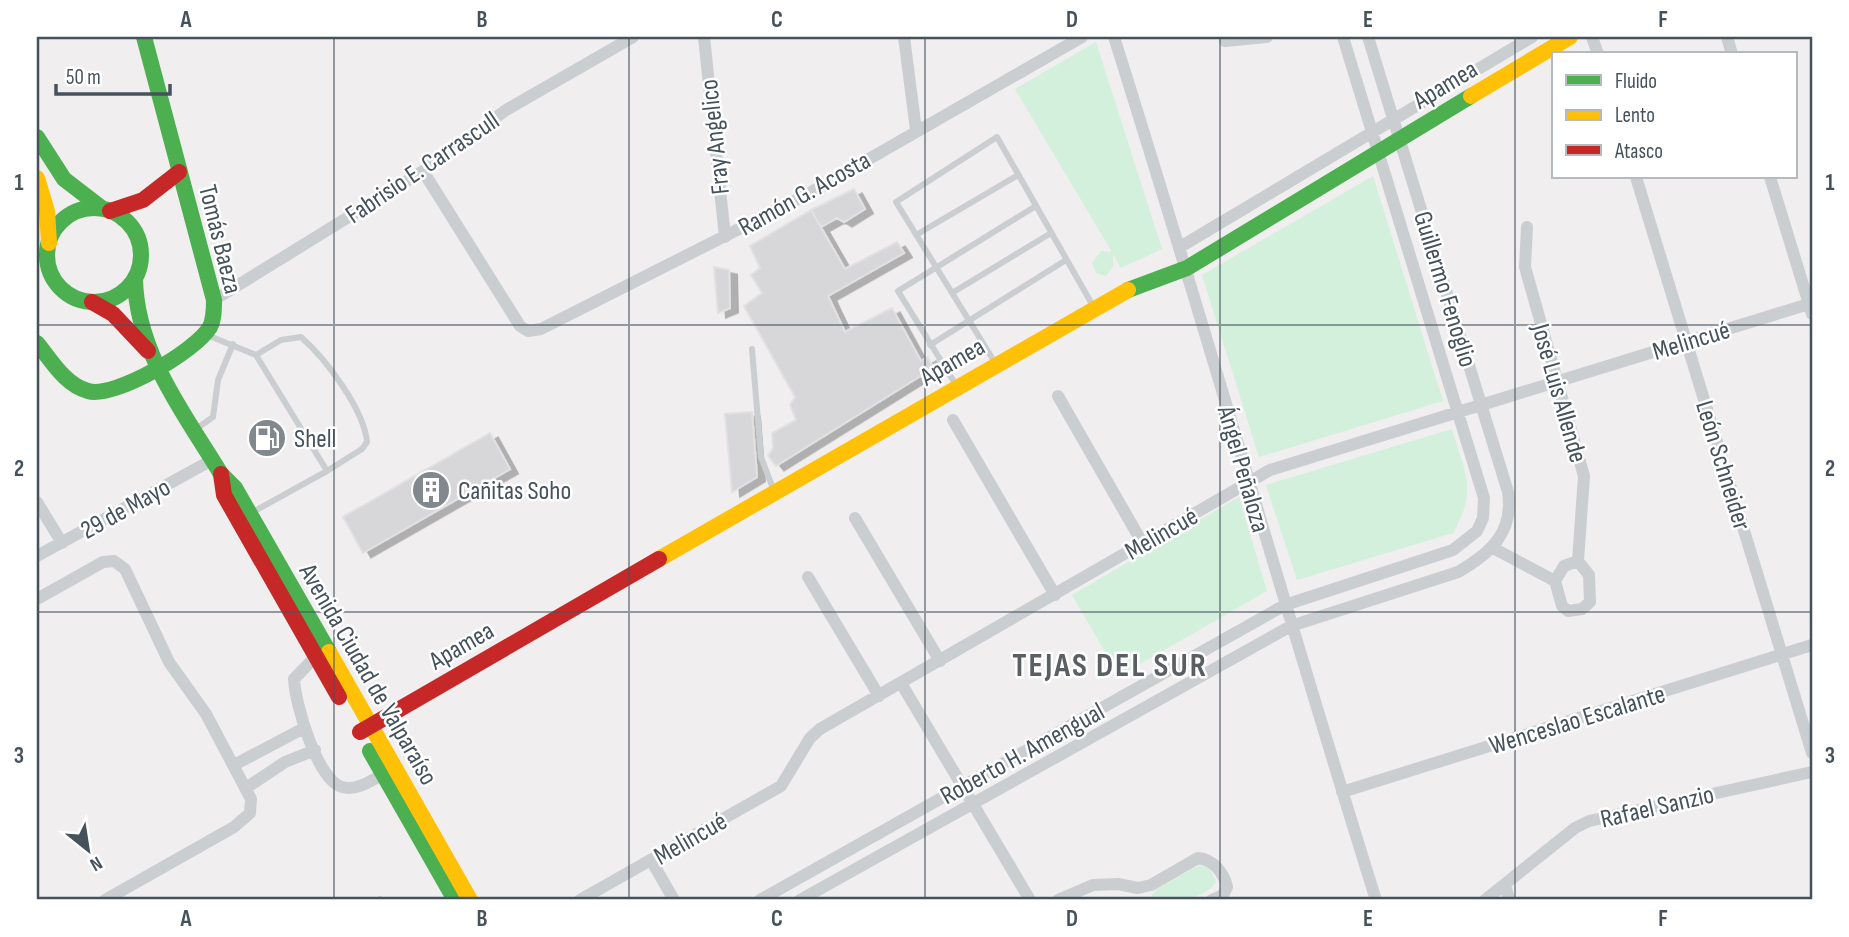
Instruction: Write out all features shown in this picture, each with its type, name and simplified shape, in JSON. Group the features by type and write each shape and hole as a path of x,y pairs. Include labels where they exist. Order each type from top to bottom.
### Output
{"street":[{"name":"Tomás Baeza","path":"144,37 214,300 212,318 204,334"},
{"name":"Fabrisio E. Carrascull","path":"214,300 423,171 506,110 633,37"},
{"name":"Fray Angelico","path":"704,37 725,237"},
{"path":"904,37 916,130"},
{"name":"Ramón G. Acosta","path":"423,171 520,326 528,331 541,329 806,195 1082,37"},
{"name":"Ángel Peñaloza","path":"1114,37 1187,268 1247,481 1376,900"},
{"path":"1225,41 1267,37"},
{"name":"Guillermo Fenoglio","path":"1343,37 1484,498 1483,518 1477,531"},
{"name":"Guillermo Fenoglio","path":"1368,37 1481,404 1510,509 1506,527 1496,545"},
{"name":"Apamea","path":"1180,247 1532,37"},
{"name":"Apamea","path":"365,729 1094,307 1145,281 1187,268 1570,37"},
{"path":"37,138 62,178 80,196 128,223 136,235"},
{"path":"44,256 58,226 71,215 88,209 106,210 133,205 179,172"},
{"path":"37,178 47,211 44,256 52,275 65,292"},
{"name":"León Schneider","path":"1636,178 1812,753"},
{"path":"1770,178 1811,307"},
{"path":"148,351 136,306 135,278 141,257 136,235 137,214 156,191"},
{"name":"José Luis Allende","path":"1527,227 1525,267 1584,476 1578,561 1588,575 1591,585 1590,602 1582,609 1569,611 1562,606 1555,581"},
{"path":"37,275 65,292 92,302 113,314 148,351"},
{"path":"92,302 114,298 135,278"},
{"name":"Melincué","path":"580,900 781,786 810,738 1247,481 1288,463 1686,341 1811,307"},
{"path":"37,343 71,383 90,393 111,390 156,366 204,334"},
{"name":"Avenida Ciudad de Valparaíso","path":"148,351 212,460 235,488 250,514 321,652"},
{"path":"1058,396 1143,544"},
{"path":"953,420 1055,595"},
{"name":"29 de Mayo","path":"37,556 212,460"},
{"name":"Avenida Ciudad de Valparaíso","path":"221,474 224,495 365,729 455,900"},
{"path":"37,502 62,543"},
{"path":"855,518 940,661"},
{"name":"Roberto H. Amengual","path":"760,900 1285,605 1453,550 1468,541 1477,531"},
{"path":"1496,545 1555,581 1564,566 1578,561"},
{"name":"Roberto H. Amengual","path":"800,900 1291,626 1458,572 1496,545"},
{"path":"37,599 103,562 114,561 125,569 169,662 206,714 251,799 250,813 234,827 105,900"},
{"path":"808,577 879,695"},
{"name":"Wenceslao Escalante","path":"1342,792 1812,645"},
{"path":"321,652 294,679 295,695 304,728 330,779 341,787 362,785 386,767"},
{"path":"901,683 1030,900"},
{"path":"234,765 304,728"},
{"path":"246,788 285,762 315,750"},
{"name":"Avenida Ciudad de Valparaíso","path":"386,767 470,900"},
{"name":"Rafael Sanzio","path":"1485,900 1575,828 1589,821 1812,772"},
{"path":"1058,900 1093,885 1118,884 1139,888 1198,858 1207,859 1226,880 1227,887 1223,895 1212,900"},
{"path":"651,860 674,900"},
{"path":"1505,884 1509,900"},
{"path":"1139,888 1146,900"}],"lane":[{"path":"996,364 896,202 996,137 1094,307"},
{"path":"916,235 1018,175"},
{"path":"957,387 898,291 1036,206"},
{"path":"953,293 1051,233"},
{"path":"930,345 1066,260"},
{"path":"204,334 257,355 327,471"},
{"path":"250,514 327,471 362,449 367,442 366,432 353,406 322,355 301,337 281,340 257,355"},
{"path":"194,430 213,417 218,380 233,345"},
{"path":"752,349 761,457 775,493"}],"green space":[{"path":"1096,42 1162,249 1121,268 1113,254 1113,266 1106,276 1096,273 1092,263 1101,251 1112,252 1015,89"},
{"path":"1373,176 1443,401 1259,457 1202,275"},
{"path":"1452,429 1467,481 1465,505 1453,533 1297,580 1266,485"},
{"path":"1239,497 1267,591 1119,676 1072,595"},
{"path":"1207,864 1216,882 1210,889 1187,898 1152,900 1157,889 1198,866"}],"building":[{"path":"854,189 865,209 844,222 837,218 821,227 811,210"},
{"path":"811,210 845,269 897,242 904,253 828,296 845,332 892,308 921,361 928,357 933,368 776,466 768,456 773,448 772,433 796,420 790,405 795,397 744,306 762,293 751,275 760,268 750,246"},
{"path":"714,267 729,270 730,308 718,313"},
{"path":"752,412 757,477 732,492 725,414"},
{"name":"Cañitas Soho","path":"490,433 510,469 363,553 343,517"}],"traffic: fast":[{"path":"37,343 72,383 88,391 100,392 154,371 189,348 210,327 214,300 144,37"},
{"path":"1128,290 1187,268 1471,96"},
{"path":"37,137 64,179 103,209"},
{"path":"94,208 112,212 127,222 137,237 141,255 137,273 127,288 112,298 94,302 76,298 61,288 51,273 47,255 51,237 61,222 76,212 94,208"},
{"path":"135,278 137,305 144,331 164,381 221,474 235,488 329,652"},
{"path":"370,751 455,900"}],"traffic: slow":[{"path":"1471,96 1570,37"},
{"path":"37,178 47,211 49,243"},
{"path":"659,559 1128,290"},
{"path":"329,652 470,900"}],"traffic: jam":[{"path":"110,211 143,200 179,172"},
{"path":"92,302 113,314 148,351"},
{"path":"221,474 224,495 339,697"},
{"path":"360,732 659,559"}],"place":[{"name":"Shell","path":"267,438"},
{"name":"Cañitas Soho","path":"431,490"}],"district":[{"name":"TEJAS DEL SUR","path":"1110,664"}]}
